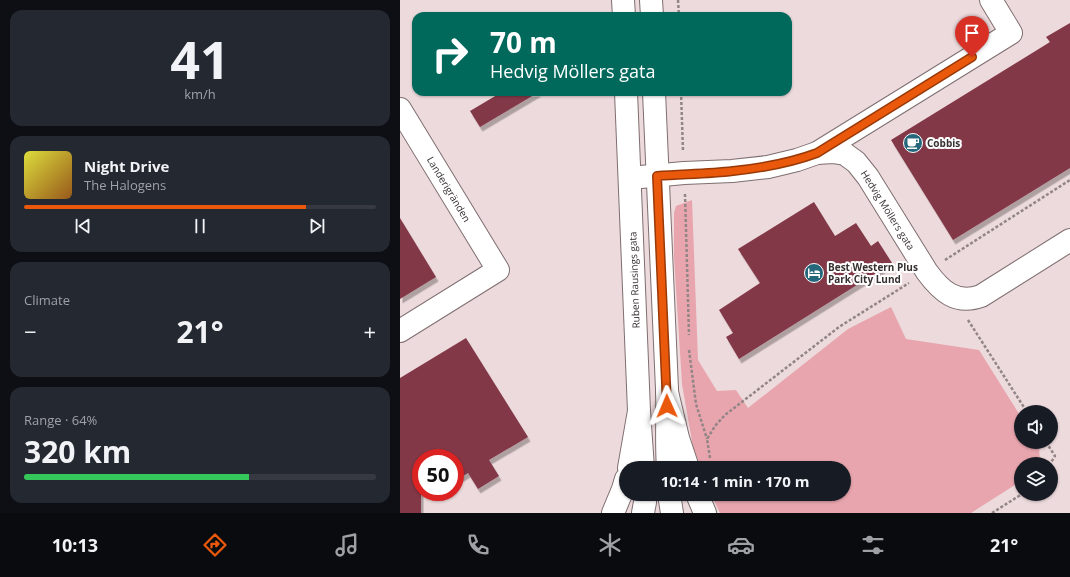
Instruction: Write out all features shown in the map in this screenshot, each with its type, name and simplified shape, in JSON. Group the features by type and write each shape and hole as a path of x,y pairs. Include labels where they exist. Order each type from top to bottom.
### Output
{"main road":[{"path":"624,0 624,12"},
{"path":"652,0 652,12"},
{"name":"Hedvig Möllers gata","path":"630,178 684,173 732,171 797,160 817,153 1011,32 991,0"},
{"name":"Ruben Rausings gata","path":"626,96 639,411 643,461"},
{"path":"654,96 667,392 666,447 667,461"},
{"name":"Landerigränden","path":"400,332 498,270 403,120"},
{"name":"Hedvig Möllers gata","path":"817,153 833,152 845,154 856,162 868,177 927,272 940,288 953,296"},
{"path":"953,296 966,299 981,296 1070,240"},
{"path":"667,392 678,438 686,461"},
{"path":"630,461 639,411"},
{"path":"613,513 619,499"},
{"path":"644,513 645,501"},
{"path":"671,501 672,513"},
{"path":"700,501 705,513"}],"path":[{"path":"678,0 679,12"},
{"path":"681,96 689,342"},
{"path":"707,439 715,426 725,415 833,332 1070,180"},
{"path":"953,296 1023,405"},
{"path":"689,350 696,404 707,439 710,461"},
{"path":"992,513 1014,499"}],"shaded area":[{"path":"692,200 698,360 717,391 736,390 748,408 848,329 891,307 906,339 979,350 1014,406 1014,449 1039,449 1040,457 1014,457 1014,485 971,513 720,513 714,501 851,501 851,461 698,461 693,447 682,384 674,257 674,213 676,206"}],"building":[{"path":"1070,23 1070,168 953,240 891,140 1050,42 1046,37"},
{"path":"495,96 532,96 480,127 470,111"},
{"name":"Best Western Plus Park City Lund","path":"814,202 835,236 856,223 871,246 878,241 892,263 739,359 726,337 733,333 719,310 760,283 738,249"},
{"path":"400,218 436,277 400,299"},
{"path":"466,338 528,437 489,460 499,476 478,489 468,473 464,475 464,449 412,449 412,501 421,501 421,513 400,513 400,378"}],"place":[{"name":"Cobbis","path":"913,143"},
{"name":"Best Western Plus Park City Lund","path":"814,273"}],"route":[{"path":"667,406 657,176 732,171 768,166 797,160 817,153 972,57"}]}
